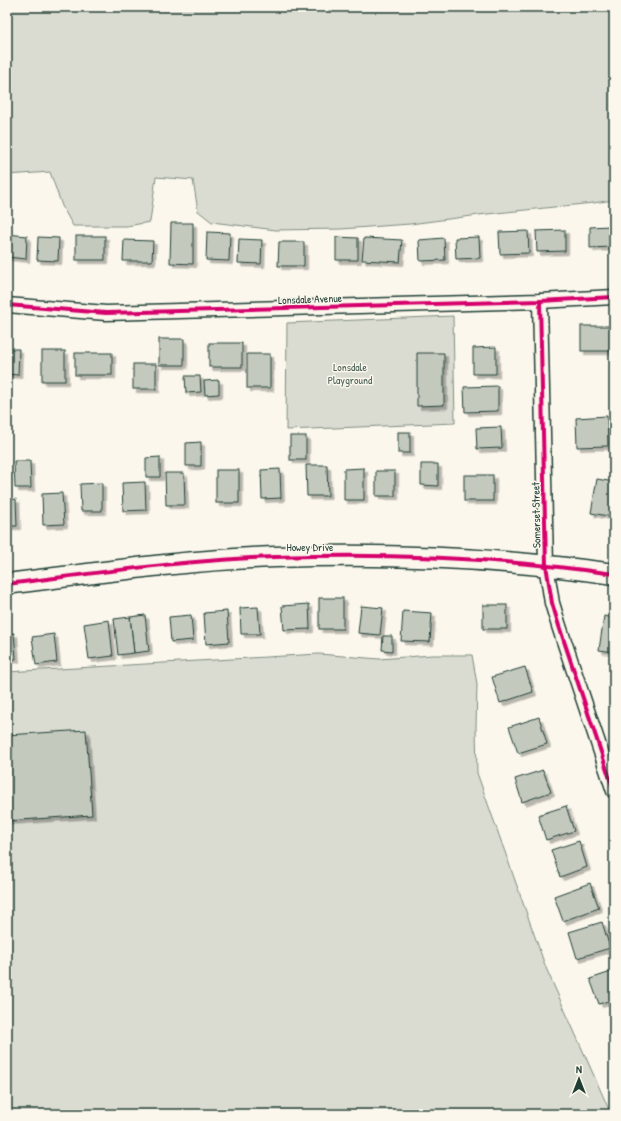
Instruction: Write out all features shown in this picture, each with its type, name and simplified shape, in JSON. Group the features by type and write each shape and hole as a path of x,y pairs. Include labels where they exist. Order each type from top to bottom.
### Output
{"main road":[{"name":"Howey Drive","path":"7,584 173,564 275,557 420,557 481,560 546,565 614,574"}],"street":[{"name":"Lonsdale Avenue","path":"7,305 106,313 540,301 614,297"},
{"name":"Somerset Street","path":"540,301 546,565 552,603 614,791"}],"green space":[{"path":"7,7 614,7 614,200 410,224 341,229 276,230 212,222 198,211 193,180 156,177 150,222 127,226 73,226 62,206 50,172 7,175"},
{"name":"Lonsdale Playground","path":"453,316 455,423 286,430 287,323"},
{"path":"319,654 379,659 432,655 472,655 477,684 477,773 546,968 611,1114 7,1114 7,672"}],"building":[{"path":"171,223 193,223 193,264 170,263"},
{"path":"610,226 611,247 590,248 590,227"},
{"path":"565,230 565,251 537,252 536,231"},
{"path":"528,231 529,253 500,254 499,232"},
{"path":"207,232 230,233 229,261 206,260"},
{"path":"7,234 27,236 26,259 7,257"},
{"path":"76,236 105,236 105,260 76,260"},
{"path":"38,237 59,238 58,261 37,260"},
{"path":"336,237 358,238 358,260 336,260"},
{"path":"479,237 480,258 456,259 455,238"},
{"path":"364,238 402,240 400,262 362,260"},
{"path":"444,238 445,260 420,261 419,240"},
{"path":"239,239 262,240 261,264 238,263"},
{"path":"124,240 153,241 152,261 123,261"},
{"path":"279,242 304,242 304,266 278,266"},
{"path":"581,326 612,326 612,351 581,351"},
{"path":"159,339 184,339 184,365 159,365"},
{"path":"209,343 242,343 242,367 209,367"},
{"path":"496,347 496,374 473,374 473,348"},
{"path":"7,349 19,349 18,375 7,374"},
{"path":"42,351 65,351 65,381 42,381"},
{"path":"75,353 112,353 112,375 75,375"},
{"path":"417,353 444,353 444,405 417,406"},
{"path":"247,354 270,354 270,388 247,388"},
{"path":"133,364 156,364 156,389 133,389"},
{"path":"185,376 200,376 201,392 186,393"},
{"path":"219,380 219,394 205,395 204,381"},
{"path":"498,386 498,411 465,412 464,387"},
{"path":"607,416 608,446 577,447 576,418"},
{"path":"501,427 502,448 477,449 476,428"},
{"path":"398,432 410,432 410,453 398,453"},
{"path":"290,436 306,436 306,460 290,460"},
{"path":"201,442 201,466 186,466 186,443"},
{"path":"160,457 160,477 146,477 146,458"},
{"path":"14,461 30,461 31,488 15,488"},
{"path":"421,464 438,464 438,486 421,485"},
{"path":"306,465 327,465 328,496 307,496"},
{"path":"364,468 364,500 344,500 344,469"},
{"path":"280,469 281,498 262,499 261,470"},
{"path":"216,470 239,470 239,503 216,503"},
{"path":"376,471 395,471 395,496 376,496"},
{"path":"165,473 184,473 185,505 166,505"},
{"path":"464,475 493,475 493,501 464,501"},
{"path":"597,479 614,482 614,517 591,513"},
{"path":"145,482 146,510 123,511 122,483"},
{"path":"102,483 102,511 81,511 80,484"},
{"path":"62,493 64,524 43,525 42,494"},
{"path":"16,499 17,526 7,526 7,500"},
{"path":"319,598 343,598 343,629 319,629"},
{"path":"309,604 310,629 284,630 282,606"},
{"path":"483,605 507,605 507,629 483,629"},
{"path":"361,606 383,608 380,635 358,633"},
{"path":"258,607 260,634 241,634 240,608"},
{"path":"227,611 229,642 206,644 204,613"},
{"path":"403,611 432,613 430,642 401,641"},
{"path":"145,615 149,651 134,653 130,617"},
{"path":"191,615 193,640 171,642 169,617"},
{"path":"604,616 614,618 614,652 599,650"},
{"path":"130,617 134,653 118,655 114,619"},
{"path":"109,620 113,656 89,659 84,624"},
{"path":"14,633 16,659 7,660 7,634"},
{"path":"54,634 57,662 36,665 32,637"},
{"path":"383,636 392,636 392,651 382,650"},
{"path":"525,667 533,692 500,703 492,677"},
{"path":"539,717 547,744 518,753 509,727"},
{"path":"86,730 92,815 7,821 7,735"},
{"path":"543,770 551,792 522,802 515,779"},
{"path":"566,806 574,831 546,840 538,815"},
{"path":"579,841 587,867 560,877 551,850"},
{"path":"590,883 599,908 563,921 554,896"},
{"path":"602,922 610,948 577,958 569,932"},
{"path":"614,971 614,999 599,1004 590,979"}],"cycle path":[{"path":"7,305 106,313 540,301 614,297"},
{"path":"540,301 546,565 552,603 614,791"},
{"path":"7,584 174,564 275,557 317,556 402,556 445,558 530,564 614,574"}]}
